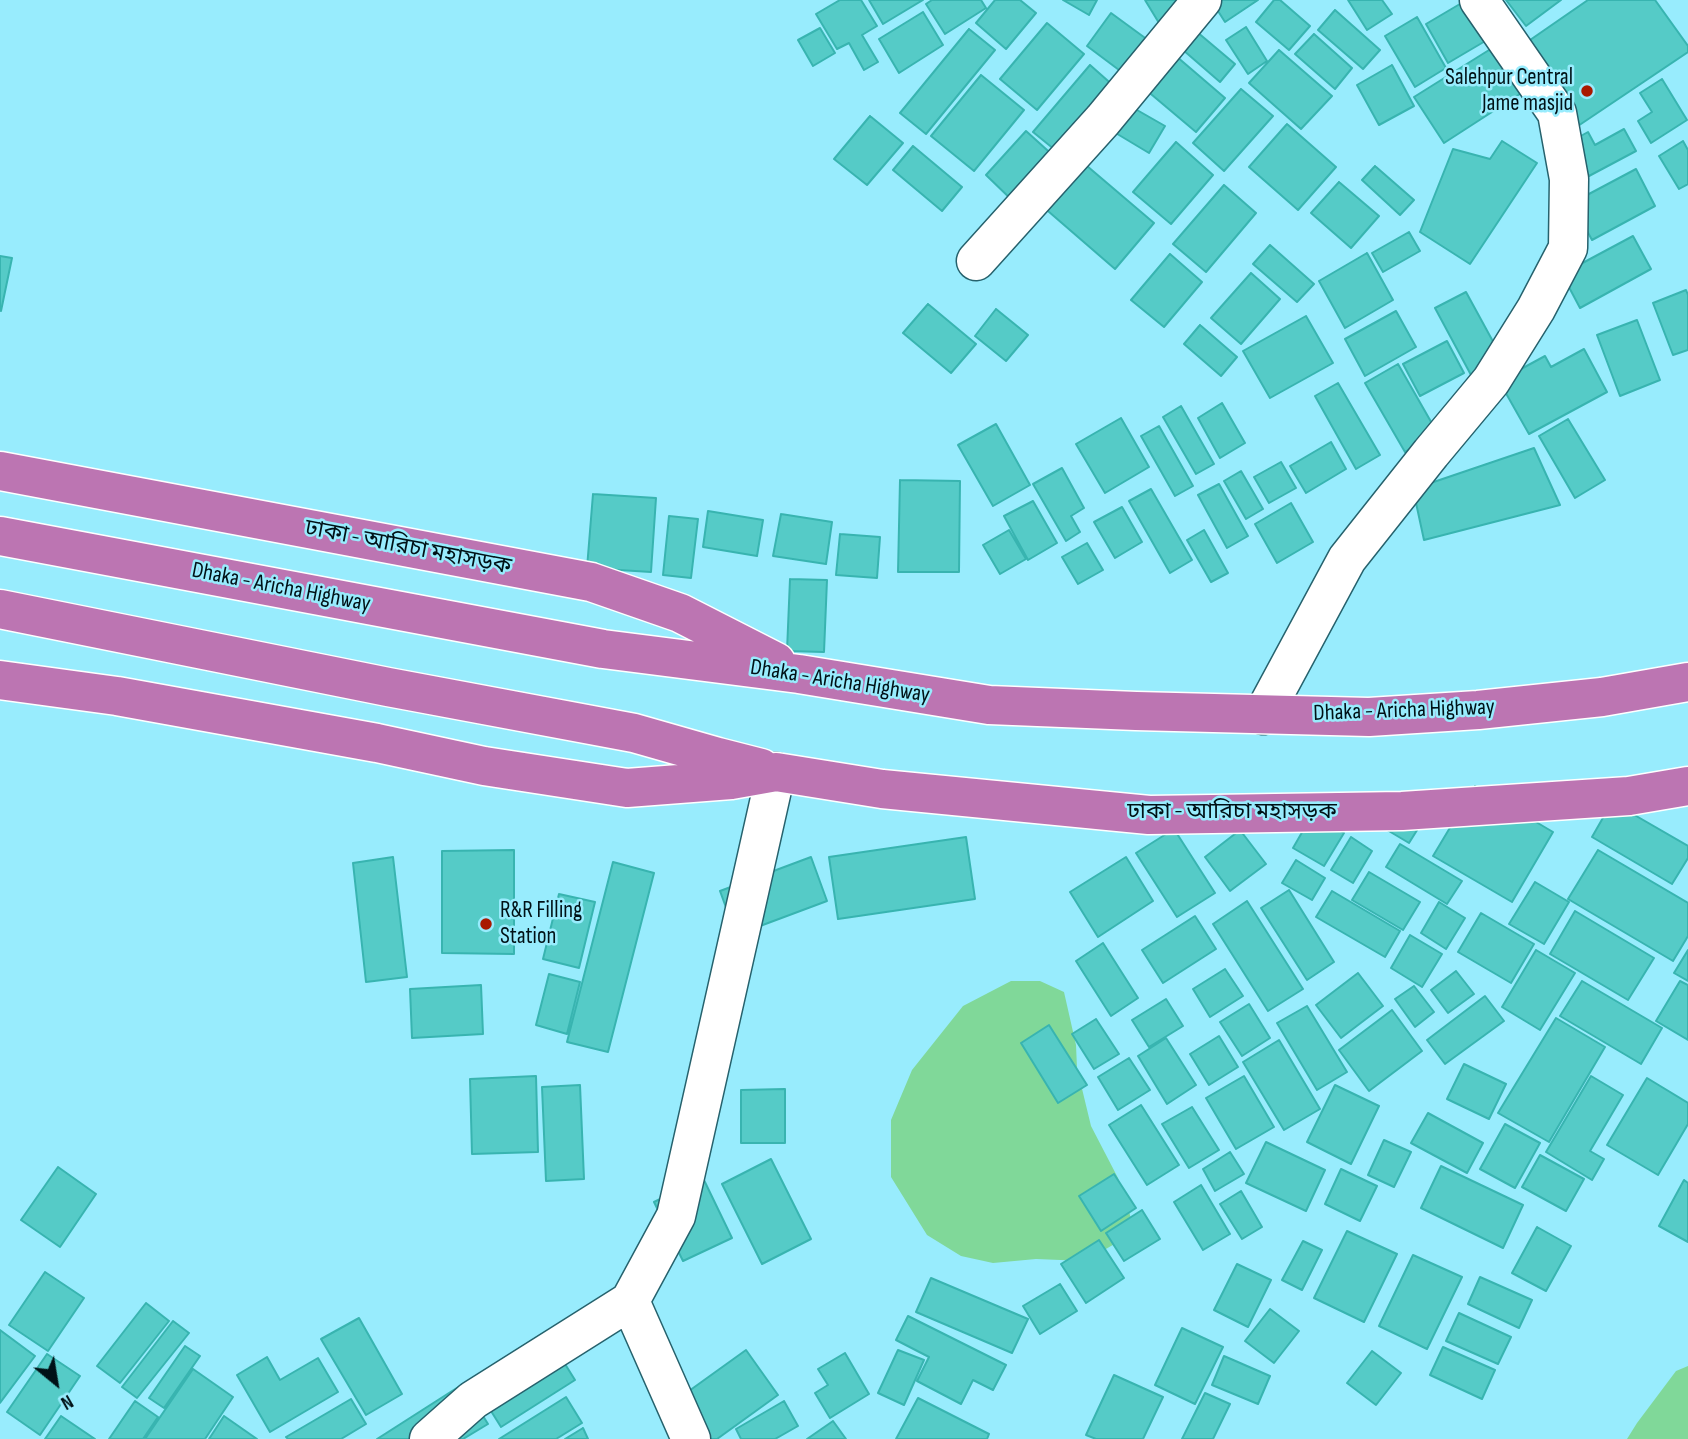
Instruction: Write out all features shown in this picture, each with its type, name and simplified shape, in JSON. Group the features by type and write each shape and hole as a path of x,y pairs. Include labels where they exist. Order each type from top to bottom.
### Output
{"highway":[{"name":"ঢাকা - আরিচা মহাসড়ক","path":"0,471 591,582 680,613 799,674"},
{"name":"Dhaka - Aricha Highway","path":"0,536 603,649 799,674 989,705 1369,717 1478,710 1602,696 1688,682"},
{"name":"ঢাকা - আরিচা মহাসড়ক","path":"0,609 634,733 776,772 882,789 1149,816 1402,811 1629,796 1688,786"},
{"name":"ঢাকা - আরিচা মহাসড়ক","path":"0,680 117,696 377,743 484,766 627,788 731,780 776,772"}],"street":[{"path":"976,261 1103,120 1202,0"},
{"path":"1263,715 1347,559 1491,382 1536,309 1568,248 1569,179 1557,113 1479,0"},
{"path":"429,1439 473,1400 630,1301 677,1216 776,772"},
{"path":"630,1301 691,1439"}],"shaded area":[{"path":"1011,981 1040,981 1064,992 1076,1045 1077,1068 1091,1126 1118,1178 1128,1206 1131,1220 1118,1242 1085,1261 1036,1259 993,1263 961,1256 927,1235 891,1177 891,1120 912,1070 963,1006"},
{"path":"1688,1366 1688,1439 1627,1439 1676,1371"}],"building":[{"path":"840,0 861,0 877,26 862,35 878,62 864,70 849,43 837,49 816,14"},
{"path":"869,0 923,0 883,24"},
{"path":"932,0 981,0 986,8 945,34 926,4"},
{"path":"995,0 1020,0 1036,13 1006,49 976,23"},
{"path":"1063,0 1097,0 1089,15"},
{"path":"1145,0 1184,0 1159,23"},
{"path":"1211,0 1258,0 1225,22"},
{"path":"1274,0 1280,0 1310,26 1289,50 1256,22"},
{"path":"1348,0 1382,0 1392,14 1367,30"},
{"path":"1506,0 1561,0 1526,26"},
{"name":"Salehpur Central Jame masjid","path":"1588,0 1655,0 1688,46 1688,52 1572,130 1517,49"},
{"path":"1465,1 1487,40 1448,63 1426,24"},
{"path":"1335,10 1380,50 1363,69 1318,30"},
{"path":"923,12 943,45 899,73 879,39"},
{"path":"1111,13 1152,43 1127,76 1087,46"},
{"path":"1417,17 1446,68 1415,87 1385,36"},
{"path":"1047,23 1084,54 1037,110 1000,79"},
{"path":"1190,26 1235,64 1220,82 1175,43"},
{"path":"1246,27 1267,61 1248,74 1226,40"},
{"path":"820,28 835,53 813,66 798,40"},
{"path":"969,29 995,50 926,134 900,113"},
{"path":"1314,34 1352,68 1335,89 1295,54"},
{"path":"1497,45 1526,90 1444,143 1414,97"},
{"path":"1169,50 1225,98 1196,132 1139,84"},
{"path":"1279,50 1332,96 1301,129 1249,83"},
{"path":"1090,65 1116,88 1060,154 1033,132"},
{"path":"1392,65 1414,106 1379,125 1357,85"},
{"path":"981,75 1024,110 974,171 931,136"},
{"path":"1662,79 1687,120 1651,143 1638,121 1652,112 1640,93"},
{"path":"1241,89 1273,116 1224,171 1193,143"},
{"path":"1130,106 1165,126 1149,153 1114,132"},
{"path":"870,116 903,143 867,185 834,159"},
{"path":"1287,124 1336,167 1298,210 1249,167"},
{"path":"1624,129 1636,151 1589,176 1570,142 1588,132 1595,145"},
{"path":"1026,131 1057,159 1016,204 986,175"},
{"path":"1502,141 1537,163 1470,264 1420,232 1453,149 1490,159"},
{"path":"1683,141 1688,150 1688,184 1679,189 1659,156"},
{"path":"1176,142 1213,175 1171,224 1133,192"},
{"path":"913,146 962,187 942,211 893,170"},
{"path":"1080,160 1154,223 1115,269 1041,205"},
{"path":"1375,166 1414,200 1400,215 1362,180"},
{"path":"1636,169 1655,206 1592,240 1572,203"},
{"path":"1339,182 1379,216 1351,248 1311,213"},
{"path":"1224,185 1256,213 1206,272 1173,244"},
{"path":"1409,232 1420,251 1383,272 1372,253"},
{"path":"1633,236 1651,269 1580,308 1562,274"},
{"path":"1270,245 1314,284 1297,302 1253,264"},
{"path":"1367,253 1393,300 1345,328 1319,281"},
{"path":"1170,254 1202,282 1164,327 1131,300"},
{"path":"0,256 12,258 1,311 0,310"},
{"path":"1251,273 1280,299 1241,344 1211,318"},
{"path":"1686,290 1688,350 1673,355 1653,303"},
{"path":"1466,292 1502,358 1471,375 1435,308"},
{"path":"928,304 976,344 951,373 903,333"},
{"path":"996,309 1028,335 1006,361 975,336"},
{"path":"1396,311 1416,347 1365,376 1345,339"},
{"path":"1306,316 1333,363 1270,398 1243,351"},
{"path":"1637,320 1660,380 1620,396 1597,335"},
{"path":"1200,325 1237,357 1221,376 1184,344"},
{"path":"1447,341 1464,373 1420,396 1403,364"},
{"path":"1584,349 1607,392 1529,434 1499,381 1545,356 1551,367"},
{"path":"1398,364 1438,434 1405,452 1365,383"},
{"path":"1338,383 1380,455 1356,469 1315,396"},
{"path":"1222,403 1245,443 1220,458 1198,418"},
{"path":"1181,406 1214,464 1196,474 1163,417"},
{"path":"1121,418 1149,467 1105,493 1076,444"},
{"path":"1568,419 1605,480 1575,498 1539,436"},
{"path":"996,424 1030,485 993,506 958,445"},
{"path":"1159,426 1193,486 1175,496 1141,436"},
{"path":"1331,442 1346,469 1306,493 1290,466"},
{"path":"1534,448 1560,505 1424,540 1413,489"},
{"path":"1281,462 1296,488 1269,503 1254,477"},
{"path":"1062,468 1084,508 1071,516 1080,532 1066,541 1033,484"},
{"path":"1241,471 1263,509 1246,519 1224,481"},
{"path":"900,480 960,481 959,572 898,572"},
{"path":"1219,484 1248,536 1227,548 1198,495"},
{"path":"1151,489 1192,560 1170,573 1129,501"},
{"path":"593,494 656,498 651,572 587,568"},
{"path":"1033,501 1057,543 1028,560 1004,516"},
{"path":"1291,503 1313,542 1277,563 1255,524"},
{"path":"1122,507 1142,542 1115,558 1094,522"},
{"path":"708,511 763,520 757,556 703,547"},
{"path":"781,514 832,522 826,564 773,556"},
{"path":"669,516 698,519 691,578 663,575"},
{"path":"1009,530 1026,559 1000,574 983,545"},
{"path":"1204,530 1228,573 1211,582 1187,540"},
{"path":"840,534 880,537 877,578 836,575"},
{"path":"1087,543 1103,570 1078,584 1062,557"},
{"path":"790,579 827,580 824,652 787,651"},
{"path":"1475,786 1553,832 1512,902 1433,856"},
{"path":"1612,802 1688,846 1688,858 1672,884 1592,837"},
{"path":"1312,815 1344,833 1324,866 1293,848"},
{"path":"1424,819 1409,843 1372,821"},
{"path":"1174,829 1215,893 1177,917 1136,853"},
{"path":"1240,830 1266,864 1230,891 1205,857"},
{"path":"966,837 975,899 838,919 829,857"},
{"path":"1351,837 1372,851 1353,883 1331,870"},
{"path":"1400,844 1462,881 1447,904 1386,867"},
{"path":"514,850 514,954 442,953 442,851"},
{"path":"1598,850 1688,903 1688,936 1673,961 1568,899"},
{"path":"393,857 407,977 366,982 353,863"},
{"path":"811,857 827,901 736,935 720,891"},
{"path":"1126,857 1153,901 1098,937 1070,892"},
{"path":"1296,860 1325,878 1312,900 1282,883"},
{"path":"613,862 654,873 608,1052 567,1042"},
{"path":"1369,872 1420,902 1403,930 1352,900"},
{"path":"1535,882 1569,902 1544,944 1509,924"},
{"path":"1289,890 1334,962 1307,980 1261,908"},
{"path":"1332,891 1400,931 1385,957 1316,917"},
{"path":"559,894 595,902 579,968 543,959"},
{"path":"1247,901 1303,989 1268,1011 1213,924"},
{"path":"1439,902 1465,918 1446,949 1421,933"},
{"path":"1575,911 1654,958 1628,1000 1550,954"},
{"path":"1481,913 1534,944 1511,983 1458,952"},
{"path":"1195,916 1216,949 1163,983 1142,950"},
{"path":"1410,935 1442,954 1422,987 1391,968"},
{"path":"1103,943 1138,998 1111,1016 1076,961"},
{"path":"1536,950 1575,973 1540,1030 1502,1007"},
{"path":"1688,950 1688,981 1674,973"},
{"path":"1225,969 1243,996 1210,1017 1193,989"},
{"path":"1456,971 1474,994 1448,1013 1431,990"},
{"path":"1358,973 1383,1006 1341,1038 1316,1005"},
{"path":"549,974 580,982 567,1034 536,1025"},
{"path":"1582,981 1662,1028 1641,1064 1560,1016"},
{"path":"1680,981 1688,985 1688,1040 1656,1021"},
{"path":"481,985 483,1034 412,1038 410,989"},
{"path":"1414,986 1434,1012 1415,1027 1395,999"},
{"path":"1485,996 1504,1021 1445,1064 1427,1040"},
{"path":"1166,999 1183,1026 1149,1047 1132,1020"},
{"path":"1249,1004 1270,1038 1242,1056 1220,1022"},
{"path":"1307,1006 1347,1072 1317,1090 1277,1023"},
{"path":"1392,1010 1422,1051 1369,1091 1339,1050"},
{"path":"1556,1018 1605,1047 1549,1142 1498,1113"},
{"path":"1096,1019 1119,1054 1094,1069 1072,1034"},
{"path":"1049,1025 1087,1085 1058,1103 1021,1043"},
{"path":"1219,1036 1238,1067 1209,1085 1190,1054"},
{"path":"1166,1038 1196,1085 1167,1104 1138,1056"},
{"path":"1279,1040 1320,1109 1284,1130 1243,1062"},
{"path":"1129,1058 1150,1090 1118,1110 1098,1077"},
{"path":"1464,1064 1506,1084 1489,1119 1447,1099"},
{"path":"536,1076 538,1152 472,1154 470,1079"},
{"path":"1244,1076 1274,1127 1236,1149 1206,1098"},
{"path":"1591,1076 1623,1095 1590,1151 1604,1159 1592,1180 1546,1152"},
{"path":"1647,1078 1688,1103 1688,1124 1658,1175 1607,1145"},
{"path":"580,1085 584,1179 546,1181 542,1087"},
{"path":"1335,1085 1379,1106 1351,1164 1307,1142"},
{"path":"785,1089 785,1143 741,1143 741,1090"},
{"path":"1141,1105 1179,1165 1147,1185 1109,1125"},
{"path":"1192,1107 1219,1150 1189,1168 1162,1124"},
{"path":"1428,1113 1483,1143 1467,1173 1411,1143"},
{"path":"1505,1124 1540,1143 1515,1188 1480,1169"},
{"path":"1384,1140 1411,1152 1394,1187 1368,1175"},
{"path":"1266,1142 1325,1170 1306,1211 1246,1183"},
{"path":"1230,1152 1244,1174 1215,1191 1203,1169"},
{"path":"1540,1155 1584,1179 1566,1211 1522,1187"},
{"path":"771,1159 811,1239 762,1264 722,1184"},
{"path":"1441,1166 1523,1205 1503,1248 1421,1208"},
{"path":"58,1167 96,1194 60,1247 21,1220"},
{"path":"1341,1169 1377,1186 1360,1221 1325,1204"},
{"path":"1114,1174 1136,1208 1101,1231 1079,1196"},
{"path":"703,1178 732,1238 683,1261 654,1202"},
{"path":"1684,1180 1688,1183 1688,1242 1659,1226"},
{"path":"1201,1185 1230,1234 1203,1250 1174,1202"},
{"path":"1241,1191 1262,1227 1242,1239 1220,1204"},
{"path":"1142,1210 1160,1239 1124,1261 1106,1233"},
{"path":"1537,1227 1571,1246 1546,1291 1512,1273"},
{"path":"1347,1231 1397,1254 1364,1322 1314,1298"},
{"path":"1099,1240 1124,1278 1086,1303 1061,1264"},
{"path":"1303,1241 1322,1250 1302,1290 1282,1280"},
{"path":"1413,1255 1462,1277 1427,1349 1379,1326"},
{"path":"1237,1264 1271,1280 1248,1327 1214,1310"},
{"path":"45,1272 84,1298 48,1351 9,1325"},
{"path":"1480,1277 1532,1300 1519,1328 1468,1304"},
{"path":"931,1278 1028,1319 1012,1353 916,1312"},
{"path":"1060,1284 1077,1311 1040,1334 1023,1306"},
{"path":"146,1303 169,1321 120,1383 97,1366"},
{"path":"1270,1309 1299,1331 1274,1363 1245,1341"},
{"path":"1459,1313 1511,1337 1498,1364 1446,1341"},
{"path":"908,1316 1006,1365 993,1390 973,1380 961,1404 917,1381 929,1357 896,1340"},
{"path":"359,1318 402,1394 366,1415 321,1339"},
{"path":"173,1321 189,1333 137,1398 122,1387"},
{"path":"1182,1328 1223,1347 1195,1404 1155,1385"},
{"path":"0,1330 35,1356 0,1403"},
{"path":"545,1332 575,1380 501,1427 471,1379"},
{"path":"185,1346 200,1356 164,1408 149,1398"},
{"path":"1443,1347 1495,1370 1482,1399 1430,1375"},
{"path":"746,1350 778,1395 717,1439 703,1439 675,1401"},
{"path":"898,1350 924,1360 904,1405 878,1393"},
{"path":"1372,1351 1401,1373 1376,1405 1347,1383"},
{"path":"845,1353 869,1394 830,1418 815,1393 828,1385 818,1369"},
{"path":"47,1354 80,1376 40,1435 7,1412"},
{"path":"1224,1356 1270,1376 1258,1404 1212,1385"},
{"path":"267,1357 280,1380 318,1358 338,1392 270,1432 237,1375"},
{"path":"193,1369 233,1397 205,1439 145,1439"},
{"path":"1114,1375 1163,1397 1143,1439 1096,1439 1086,1435"},
{"path":"463,1384 488,1424 463,1439 377,1439"},
{"path":"1205,1393 1230,1404 1213,1439 1182,1439"},
{"path":"566,1397 582,1423 556,1439 499,1439"},
{"path":"918,1398 989,1434 987,1439 896,1439"},
{"path":"351,1399 366,1424 341,1439 286,1437"},
{"path":"135,1401 158,1417 143,1439 109,1439"},
{"path":"784,1401 798,1426 775,1439 741,1439 736,1429"},
{"path":"61,1416 95,1439 45,1439"},
{"path":"224,1416 257,1439 209,1439"},
{"path":"833,1421 846,1439 807,1439"},
{"path":"583,1428 588,1439 565,1439"}],"place":[{"name":"Salehpur Central Jame masjid","path":"1587,91"},
{"name":"R&R Filling Station","path":"486,924"}]}
